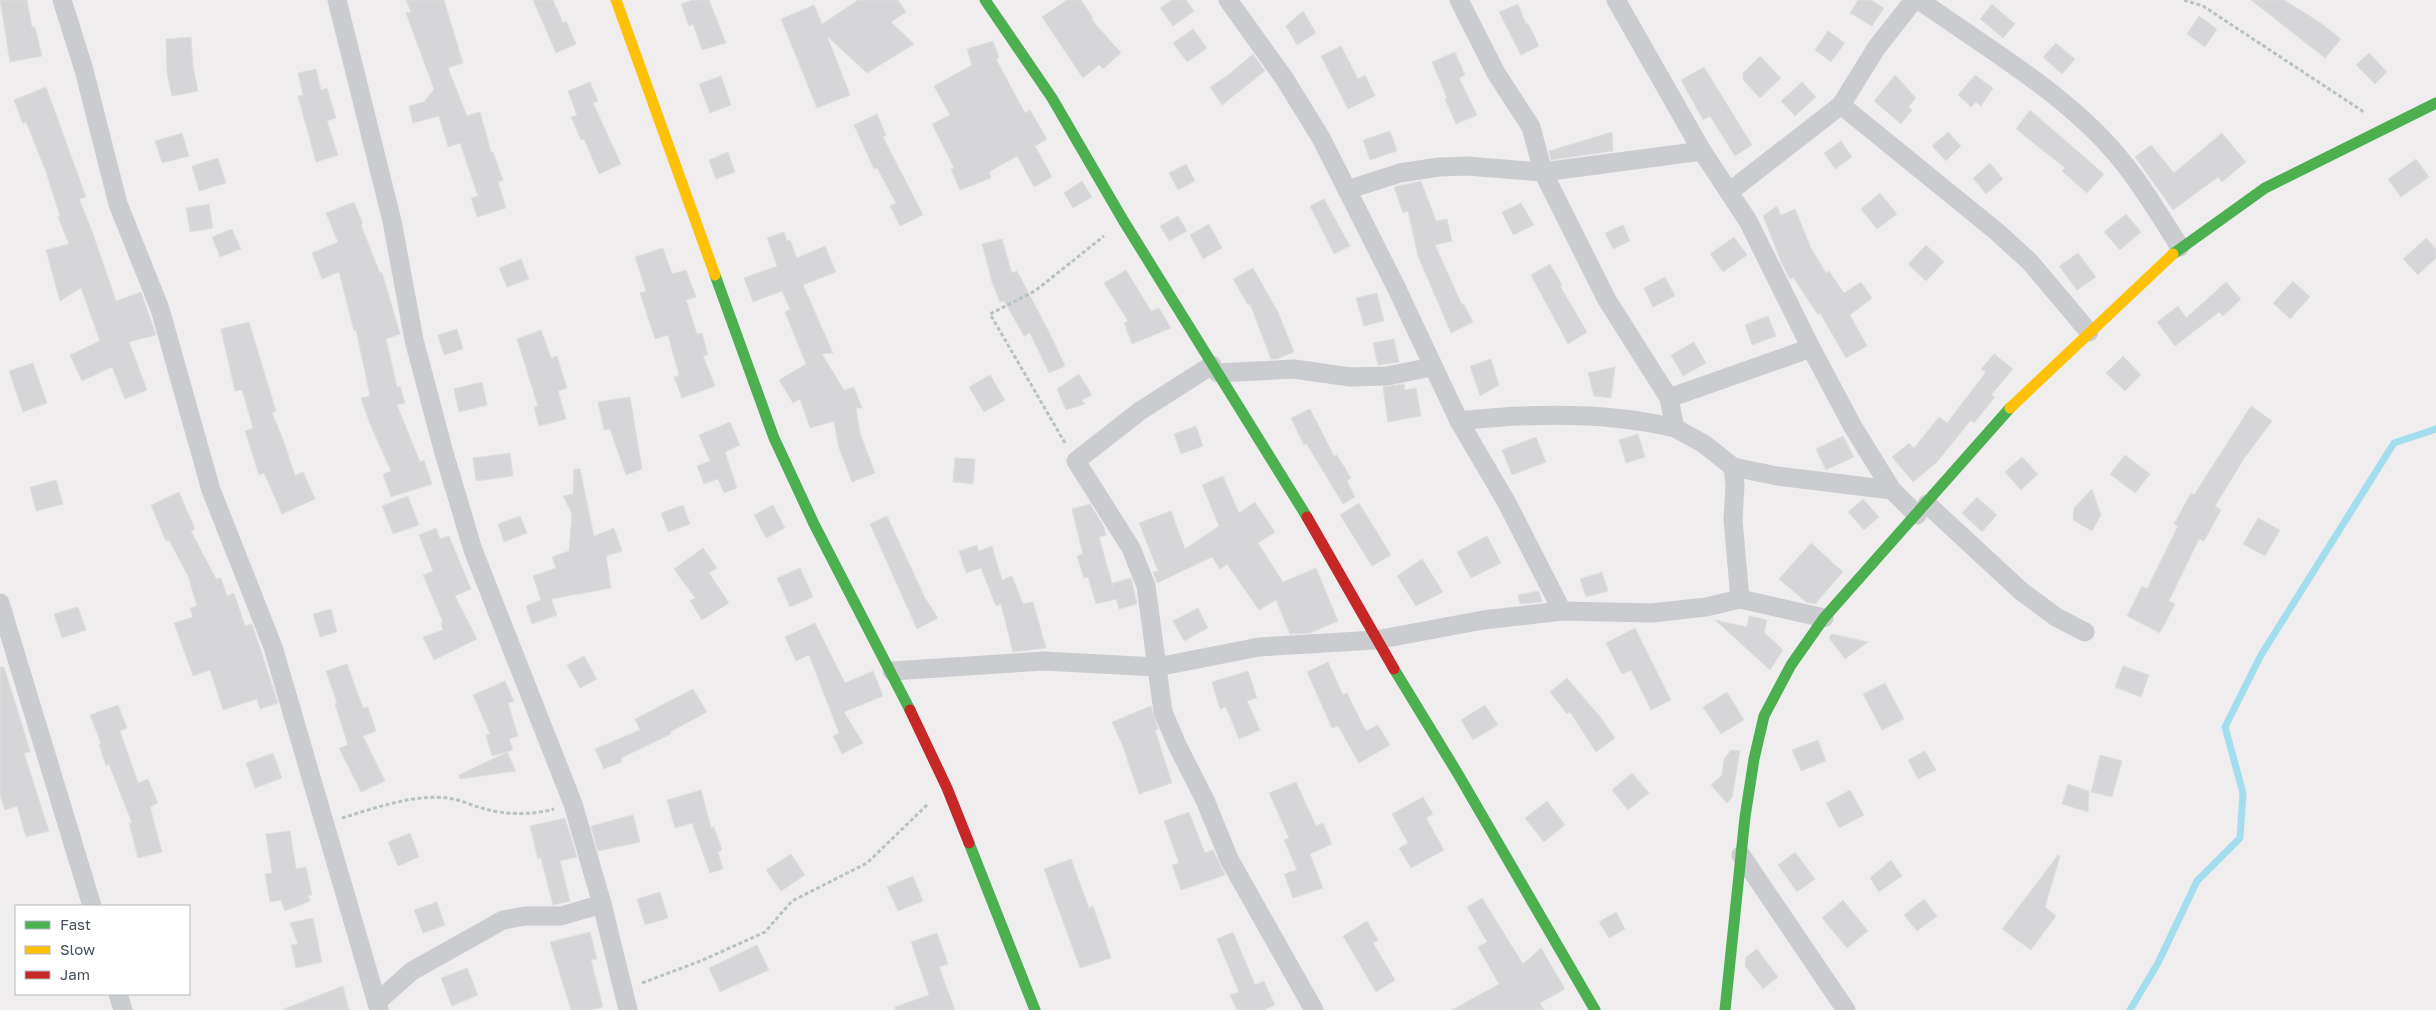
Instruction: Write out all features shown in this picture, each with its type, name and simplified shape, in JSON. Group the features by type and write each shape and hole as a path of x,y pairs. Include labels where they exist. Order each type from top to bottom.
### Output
{"street":[{"path":"62,0 84,70 118,204 160,309 211,490 273,647 378,1006 412,971 503,920 525,916 561,916 602,904"},
{"path":"337,0 392,221 414,340 444,453 473,550 573,804 625,989 628,1010"},
{"path":"616,0 774,438 814,524 892,672 947,788 1035,1010"},
{"path":"985,0 1052,98 1123,220 1330,555 1376,640 1458,774 1595,1010"},
{"path":"1228,0 1284,78 1321,138 1396,287 1459,421 1507,503 1562,612"},
{"path":"1459,0 1496,73 1531,127 1544,172 1608,300 1668,398 1675,428"},
{"path":"1616,0 1702,152 1729,192 1764,251 1811,348 1853,427 1892,490"},
{"path":"1729,192 1840,105 1877,47 1914,0"},
{"path":"1920,0 2044,89 2088,125 2118,156 2180,247"},
{"path":"1725,1010 1741,855 1754,759 1764,716 1791,665 1824,618 2007,411 2180,247 2265,188 2372,133 2436,103"},
{"path":"1840,105 1976,215 2030,262 2089,332"},
{"path":"1347,190 1400,173 1439,167 1467,166 1544,172 1702,152"},
{"path":"1668,398 1811,348"},
{"path":"1314,1010 1229,858 1205,800 1177,745 1163,712 1146,586 1131,548 1076,461 1140,411 1215,369 1294,370 1358,376 1386,376 1432,367"},
{"path":"1459,421 1515,415 1630,419 1675,428 1704,444 1733,467 1777,476 1892,490 1922,509 2021,591 2056,617 2085,632"},
{"path":"1733,467 1735,485 1733,520 1740,599"},
{"path":"892,672 1044,662 1157,667 1259,647 1376,640 1483,620 1562,612 1652,613 1706,607 1740,599 1824,618"},
{"path":"0,603 92,905"},
{"path":"1741,855 1846,1010"},
{"path":"118,995 123,1010"}],"path":[{"path":"2184,0 2203,6 2364,111 2372,133"},
{"path":"1076,461 990,314 1036,292 1123,220"},
{"path":"625,989 703,960 765,932 792,901 867,863 947,788"},
{"path":"325,824 380,807 432,798 447,798 487,810 520,814 545,812 573,804"}],"building":[{"path":"0,0 27,0 32,27 35,27 42,56 10,62"},
{"path":"406,0 444,0 463,63 448,68 467,116 480,112 491,152 493,152 503,180 498,182 506,208 477,217 471,198 478,196 460,143 448,147 439,116 413,123 409,106 424,102 434,89 406,13 411,12"},
{"path":"533,0 553,0 563,23 566,21 576,44 556,53"},
{"path":"693,0 709,0 726,43 702,50 693,24 689,26 681,4"},
{"path":"858,0 898,0 906,12 891,22 914,44 867,73 827,36 850,95 817,108 781,19 814,5 822,24"},
{"path":"1067,0 1081,0 1093,18 1091,19 1121,53 1103,69 1099,65 1083,78 1042,17"},
{"path":"1172,0 1186,0 1194,11 1173,26 1160,8"},
{"path":"1858,0 1871,0 1884,8 1872,26 1850,13"},
{"path":"2251,0 2284,0 2318,21 2341,39 2325,58"},
{"path":"1518,4 1526,24 1528,23 1539,46 1521,55 1499,12"},
{"path":"1992,4 2015,24 2003,38 1980,19"},
{"path":"1303,11 1316,33 1297,45 1286,26"},
{"path":"2199,16 2217,29 2205,47 2187,34"},
{"path":"1193,29 1207,48 1187,62 1173,43"},
{"path":"1828,31 1845,43 1831,62 1815,50"},
{"path":"191,37 193,66 198,91 172,96 167,73 166,39"},
{"path":"993,41 999,58 996,59 1025,113 1030,110 1047,139 1035,146 1052,177 1034,187 1017,156 989,172 991,178 960,190 951,169 954,168 932,124 950,115 934,86 972,65 967,49"},
{"path":"2056,43 2075,59 2062,74 2043,57"},
{"path":"1341,46 1358,79 1365,75 1375,96 1348,109 1321,56"},
{"path":"1455,52 1465,75 1459,78 1477,115 1456,124 1432,62"},
{"path":"2369,53 2387,72 2375,84 2356,65"},
{"path":"1253,54 1265,71 1222,105 1210,87 1227,76"},
{"path":"1760,56 1781,78 1760,98 1743,80 1743,73"},
{"path":"1704,67 1752,145 1735,156 1710,116 1703,120 1681,80"},
{"path":"316,69 321,90 327,88 336,118 327,121 338,155 316,162 298,96 303,95 298,73"},
{"path":"1895,75 1916,98 1908,107 1912,110 1901,124 1874,101"},
{"path":"1975,75 1993,88 1981,106 1976,102 1971,107 1958,95"},
{"path":"721,76 731,105 710,113 699,84"},
{"path":"590,82 598,101 593,103 621,164 599,174 584,139 581,140 571,117 577,115 568,91"},
{"path":"1802,82 1816,97 1795,116 1781,101"},
{"path":"46,87 86,197 79,199 116,301 141,292 156,335 129,342 147,390 125,399 112,367 82,381 70,355 100,341 81,288 60,301 46,250 69,244 58,217 60,216 45,169 26,122 23,124 14,100"},
{"path":"2030,110 2104,174 2087,193 2062,171 2065,168 2016,129"},
{"path":"877,114 886,135 883,137 923,215 900,226 890,206 896,203 877,168 874,169 854,125"},
{"path":"1390,131 1397,151 1370,160 1363,140"},
{"path":"1612,132 1613,151 1551,160 1549,151"},
{"path":"1948,132 1961,146 1946,161 1932,146"},
{"path":"182,133 189,156 162,163 155,141"},
{"path":"2222,133 2246,162 2222,182 2218,177 2173,210 2135,157 2151,145 2174,173"},
{"path":"1841,141 1852,157 1835,169 1824,153"},
{"path":"728,152 735,172 716,179 709,160"},
{"path":"218,158 226,183 199,191 192,166"},
{"path":"2416,159 2429,177 2401,197 2388,179"},
{"path":"1990,163 2003,179 1986,194 1973,178"},
{"path":"1186,164 1195,181 1178,190 1169,173"},
{"path":"1082,181 1092,197 1073,208 1064,193"},
{"path":"1421,181 1436,221 1447,219 1452,241 1435,245 1462,305 1464,304 1473,322 1451,333 1418,256 1408,211 1403,213 1394,187"},
{"path":"1880,193 1897,214 1877,229 1861,209"},
{"path":"1324,199 1350,246 1334,254 1310,206"},
{"path":"354,202 380,273 382,272 400,334 386,339 397,387 400,386 405,403 397,405 420,462 424,460 432,484 391,497 383,474 391,471 370,424 361,398 370,396 356,330 354,331 339,272 322,279 312,253 338,242 326,213"},
{"path":"1521,203 1534,225 1513,235 1502,212"},
{"path":"209,204 213,228 190,232 186,208"},
{"path":"1777,206 1781,215 1795,209 1811,248 1826,273 1829,271 1844,293 1861,282 1872,298 1850,315 1867,346 1846,358 1820,313 1818,315 1793,277 1790,279 1782,264 1763,216"},
{"path":"2126,214 2141,232 2120,250 2104,232"},
{"path":"1178,216 1187,231 1169,241 1160,226"},
{"path":"1209,224 1222,248 1203,259 1190,235"},
{"path":"1623,225 1630,241 1613,249 1605,233"},
{"path":"232,229 241,249 220,257 212,237"},
{"path":"784,232 787,241 790,240 797,258 825,246 836,272 803,285 833,353 822,354 844,390 854,387 862,408 856,408 860,433 875,473 852,482 838,445 834,421 810,428 800,399 793,403 779,380 806,364 785,312 790,309 782,291 753,302 744,278 777,266 767,238"},
{"path":"1734,237 1747,255 1723,272 1710,254"},
{"path":"2426,238 2436,249 2436,258 2418,275 2403,259"},
{"path":"1002,239 1012,273 1017,271 1065,366 1049,373 1030,333 1024,336 1004,301 1000,302 992,282 982,244"},
{"path":"1926,245 1944,262 1926,281 1908,264"},
{"path":"663,248 672,274 686,270 696,297 686,300 697,334 702,333 708,355 703,356 715,386 682,398 674,377 679,375 668,335 655,339 640,293 646,291 635,257"},
{"path":"2078,253 2096,277 2077,290 2059,266"},
{"path":"521,259 529,279 507,287 499,268"},
{"path":"1550,264 1562,285 1560,286 1587,332 1568,344 1531,275"},
{"path":"1253,268 1278,312 1294,352 1277,359 1271,359 1250,304 1248,305 1233,279"},
{"path":"1126,270 1151,311 1159,308 1171,328 1132,344 1124,323 1128,321 1104,283"},
{"path":"1665,277 1675,296 1653,307 1644,288"},
{"path":"2293,281 2310,297 2290,319 2273,303"},
{"path":"2226,282 2241,299 2223,316 2219,312 2175,346 2157,322 2178,306 2186,318"},
{"path":"1377,293 1384,321 1364,326 1356,298"},
{"path":"1768,316 1776,336 1752,345 1745,325"},
{"path":"249,322 276,411 272,413 295,476 303,472 315,499 282,514 264,473 259,475 245,431 253,428 242,390 235,391 221,329"},
{"path":"457,329 463,349 444,355 438,335"},
{"path":"541,330 551,358 557,356 567,388 558,391 566,419 539,426 534,407 538,406 517,339"},
{"path":"1394,339 1399,362 1378,365 1373,343"},
{"path":"1694,342 1706,363 1683,376 1671,355"},
{"path":"1994,354 2013,369 1991,395 1995,397 1974,423 1971,420 1937,462 1913,482 1892,457 1909,443 1914,448 1939,417 1947,423 1986,372 1981,369"},
{"path":"2123,356 2141,375 2125,391 2106,373"},
{"path":"1491,359 1499,385 1480,396 1470,366"},
{"path":"33,363 47,403 23,412 9,371"},
{"path":"1615,367 1611,398 1594,396 1588,373"},
{"path":"1079,374 1092,395 1082,400 1085,404 1066,410 1057,389"},
{"path":"990,375 1005,400 984,412 969,387"},
{"path":"482,382 487,405 459,412 454,389"},
{"path":"1404,384 1405,390 1416,388 1421,416 1388,422 1383,387"},
{"path":"630,397 642,469 626,475 610,429 604,430 598,402"},
{"path":"2251,406 2272,421 2245,457 2215,506 2221,510 2204,541 2199,539 2169,601 2175,604 2160,633 2127,616 2142,586 2147,589 2178,526 2174,524 2191,493 2194,495"},
{"path":"1310,409 1334,456 1337,455 1351,478 1347,481 1355,497 1343,504 1306,443 1304,445 1291,418"},
{"path":"730,422 740,445 725,452 737,488 724,493 718,479 704,484 697,466 710,461 699,435"},
{"path":"1196,426 1203,446 1181,454 1174,434"},
{"path":"1638,434 1645,457 1626,463 1619,440"},
{"path":"1843,436 1854,457 1826,470 1816,449"},
{"path":"1536,437 1546,462 1512,475 1502,450"},
{"path":"510,453 513,476 476,481 473,458"},
{"path":"2125,455 2150,474 2135,493 2110,474"},
{"path":"2022,457 2038,474 2021,490 2005,472"},
{"path":"955,458 975,459 973,484 953,482"},
{"path":"574,469 580,469 594,536 614,528 622,551 606,556 611,588 551,599 557,615 532,624 526,606 541,600 533,576 556,568 552,557 569,551 572,514 563,496 573,494"},
{"path":"1223,476 1239,513 1255,502 1275,532 1258,543 1283,582 1316,568 1338,621 1310,633 1290,634 1276,600 1259,610 1227,564 1220,569 1212,557 1157,583 1153,572 1158,571 1139,523 1171,511 1185,549 1219,526 1202,485"},
{"path":"56,480 63,504 36,511 30,487"},
{"path":"2092,489 2101,515 2092,531 2073,520 2074,508"},
{"path":"179,492 195,529 191,531 216,579 221,578 227,596 234,593 245,626 252,624 278,703 260,709 257,699 223,710 210,670 193,676 174,623 193,617 190,608 197,606 188,576 169,540 166,541 151,505"},
{"path":"408,496 419,525 393,534 382,506"},
{"path":"1977,497 1997,515 1982,532 1962,513"},
{"path":"1863,499 1879,517 1864,530 1848,512"},
{"path":"1359,503 1391,555 1372,566 1340,515"},
{"path":"1090,504 1104,527 1106,535 1099,537 1113,587 1112,583 1131,578 1137,604 1119,609 1116,599 1096,604 1088,577 1084,578 1077,556 1083,554 1072,509"},
{"path":"683,505 690,524 668,532 661,513"},
{"path":"773,505 785,528 766,538 754,515"},
{"path":"520,516 527,533 504,542 498,524"},
{"path":"887,516 925,598 938,618 917,629 870,524"},
{"path":"2258,518 2280,530 2265,556 2243,544"},
{"path":"436,528 440,539 449,536 471,589 455,596 477,639 434,660 423,637 443,630 441,623 443,622 423,575 433,571 419,535"},
{"path":"1487,536 1501,563 1471,578 1457,552"},
{"path":"1811,543 1843,572 1815,604 1806,602 1779,579"},
{"path":"977,545 979,551 992,546 1002,580 1012,576 1023,604 1033,602 1046,648 1013,652 1001,604 996,606 981,568 966,573 959,551"},
{"path":"703,548 717,568 709,573 729,603 702,620 690,601 695,598 674,569"},
{"path":"1422,559 1443,592 1416,606 1397,576"},
{"path":"800,568 813,597 790,607 777,578"},
{"path":"1602,572 1608,591 1586,597 1580,579"},
{"path":"1539,591 1542,602 1520,604 1518,595"},
{"path":"78,607 86,630 62,638 54,614"},
{"path":"1198,608 1208,628 1184,641 1173,621"},
{"path":"331,609 337,632 320,637 313,614"},
{"path":"1749,616 1767,620 1764,632 1783,650 1770,670 1715,620 1747,627"},
{"path":"815,623 845,683 873,671 883,696 844,712 863,743 842,754 833,736 839,733 809,655 796,661 785,637"},
{"path":"1635,628 1671,700 1651,710 1631,670 1622,674 1606,643"},
{"path":"1832,634 1868,642 1845,659 1829,638"},
{"path":"584,656 597,679 580,688 567,665"},
{"path":"1328,662 1343,695 1347,693 1366,731 1378,725 1390,745 1359,763 1338,726 1332,728 1307,672"},
{"path":"347,664 363,708 368,707 376,731 363,736 385,781 361,792 339,748 348,745 326,671"},
{"path":"2123,666 2149,675 2141,697 2115,687"},
{"path":"0,667 4,667 24,731 30,752 24,753 49,831 26,837 17,806 5,810 0,794"},
{"path":"1248,671 1257,698 1247,701 1260,730 1239,739 1226,707 1220,709 1212,682"},
{"path":"1567,678 1601,718 1615,738 1596,752 1570,712 1567,714 1550,692"},
{"path":"505,681 514,701 508,703 518,736 509,739 513,750 492,756 486,735 490,734 473,695"},
{"path":"1885,683 1904,719 1882,730 1863,694"},
{"path":"693,689 707,712 670,732 671,734 621,758 622,762 604,769 595,749 640,730 635,719"},
{"path":"1727,692 1744,720 1721,734 1703,707"},
{"path":"118,705 127,728 120,731 138,783 148,779 158,803 150,807 162,852 138,858 129,823 132,823 109,764 106,766 99,744 101,743 90,715"},
{"path":"1485,705 1498,725 1473,740 1461,720"},
{"path":"1151,706 1158,729 1155,730 1172,783 1139,794 1122,744 1112,722"},
{"path":"1818,740 1826,761 1801,771 1792,750"},
{"path":"1731,750 1740,751 1732,798 1727,803 1711,785 1722,775 1724,759"},
{"path":"1925,751 1936,770 1918,779 1908,760"},
{"path":"507,752 516,771 460,779 459,775"},
{"path":"273,753 282,778 255,788 246,763"},
{"path":"2100,755 2122,761 2112,797 2091,792"},
{"path":"1632,773 1649,793 1628,810 1612,790"},
{"path":"1296,782 1316,826 1323,823 1332,844 1310,854 1323,888 1293,898 1284,874 1297,870 1284,840 1289,838 1269,793"},
{"path":"2068,784 2089,791 2088,812 2062,804"},
{"path":"701,790 711,828 714,827 722,850 718,852 723,869 710,873 692,823 675,828 667,800"},
{"path":"1850,790 1864,815 1839,828 1826,803"},
{"path":"1423,797 1433,814 1426,818 1444,850 1411,868 1399,848 1408,843 1392,814"},
{"path":"1547,801 1565,825 1544,842 1525,818"},
{"path":"1189,812 1205,853 1213,850 1225,875 1181,890 1172,865 1179,863 1164,821"},
{"path":"633,815 640,842 598,851 591,826"},
{"path":"565,818 577,857 560,861 570,901 553,905 541,858 538,859 530,826"},
{"path":"290,831 296,869 306,867 312,895 308,895 310,901 285,911 281,900 270,902 265,874 272,873 266,834"},
{"path":"410,833 419,857 398,866 388,842"},
{"path":"1795,852 1815,879 1797,892 1778,865"},
{"path":"791,854 805,875 781,891 766,870"},
{"path":"2058,855 2060,856 2045,907 2056,916 2031,950 2002,929"},
{"path":"1071,859 1089,908 1093,906 1111,958 1080,968 1044,869"},
{"path":"1891,860 1902,876 1879,892 1870,878"},
{"path":"913,876 923,901 898,911 887,887"},
{"path":"660,892 668,918 645,925 637,899"},
{"path":"1482,898 1523,964 1541,948 1565,989 1540,1003 1544,1010 1452,1010 1499,984 1478,947 1487,942 1467,907"},
{"path":"1924,899 1937,916 1917,931 1904,915"},
{"path":"1843,900 1868,931 1847,948 1822,918"},
{"path":"437,902 445,925 423,933 414,910"},
{"path":"1616,912 1625,929 1609,938 1599,922"},
{"path":"313,918 322,962 296,968 291,945 298,944 290,923"},
{"path":"1367,921 1378,940 1373,943 1395,980 1376,992 1343,936"},
{"path":"590,932 597,959 591,960 603,1007 591,1010 571,1010 550,942"},
{"path":"1233,932 1255,985 1264,981 1275,1005 1263,1010 1237,1010 1230,995 1239,992 1217,939"},
{"path":"937,933 948,964 939,967 955,1010 895,1010 895,1007 929,995 911,942"},
{"path":"757,945 769,970 720,992 709,968"},
{"path":"1757,949 1778,977 1763,989 1745,966 1746,957"},
{"path":"467,968 478,995 452,1006 441,978"},
{"path":"343,986 349,1010 284,1010 284,1009"}],"waterway":[{"path":"2130,1010 2158,963 2197,881 2240,838 2243,793 2225,727 2261,655 2394,443 2436,429"}],"traffic: fast":[{"path":"985,0 1052,98 1123,220 1307,517"},
{"path":"2173,254 2265,188 2436,103"},
{"path":"715,275 774,438 814,524 910,710"},
{"path":"1725,1010 1745,817 1754,759 1764,716 1791,665 1824,618 2010,408"},
{"path":"1394,669 1458,774 1595,1010"},
{"path":"969,843 1035,1010"}],"traffic: slow":[{"path":"616,0 715,275"},
{"path":"2010,408 2173,254"}],"traffic: jam":[{"path":"1307,517 1394,669"},
{"path":"910,710 947,788 969,843"}]}
